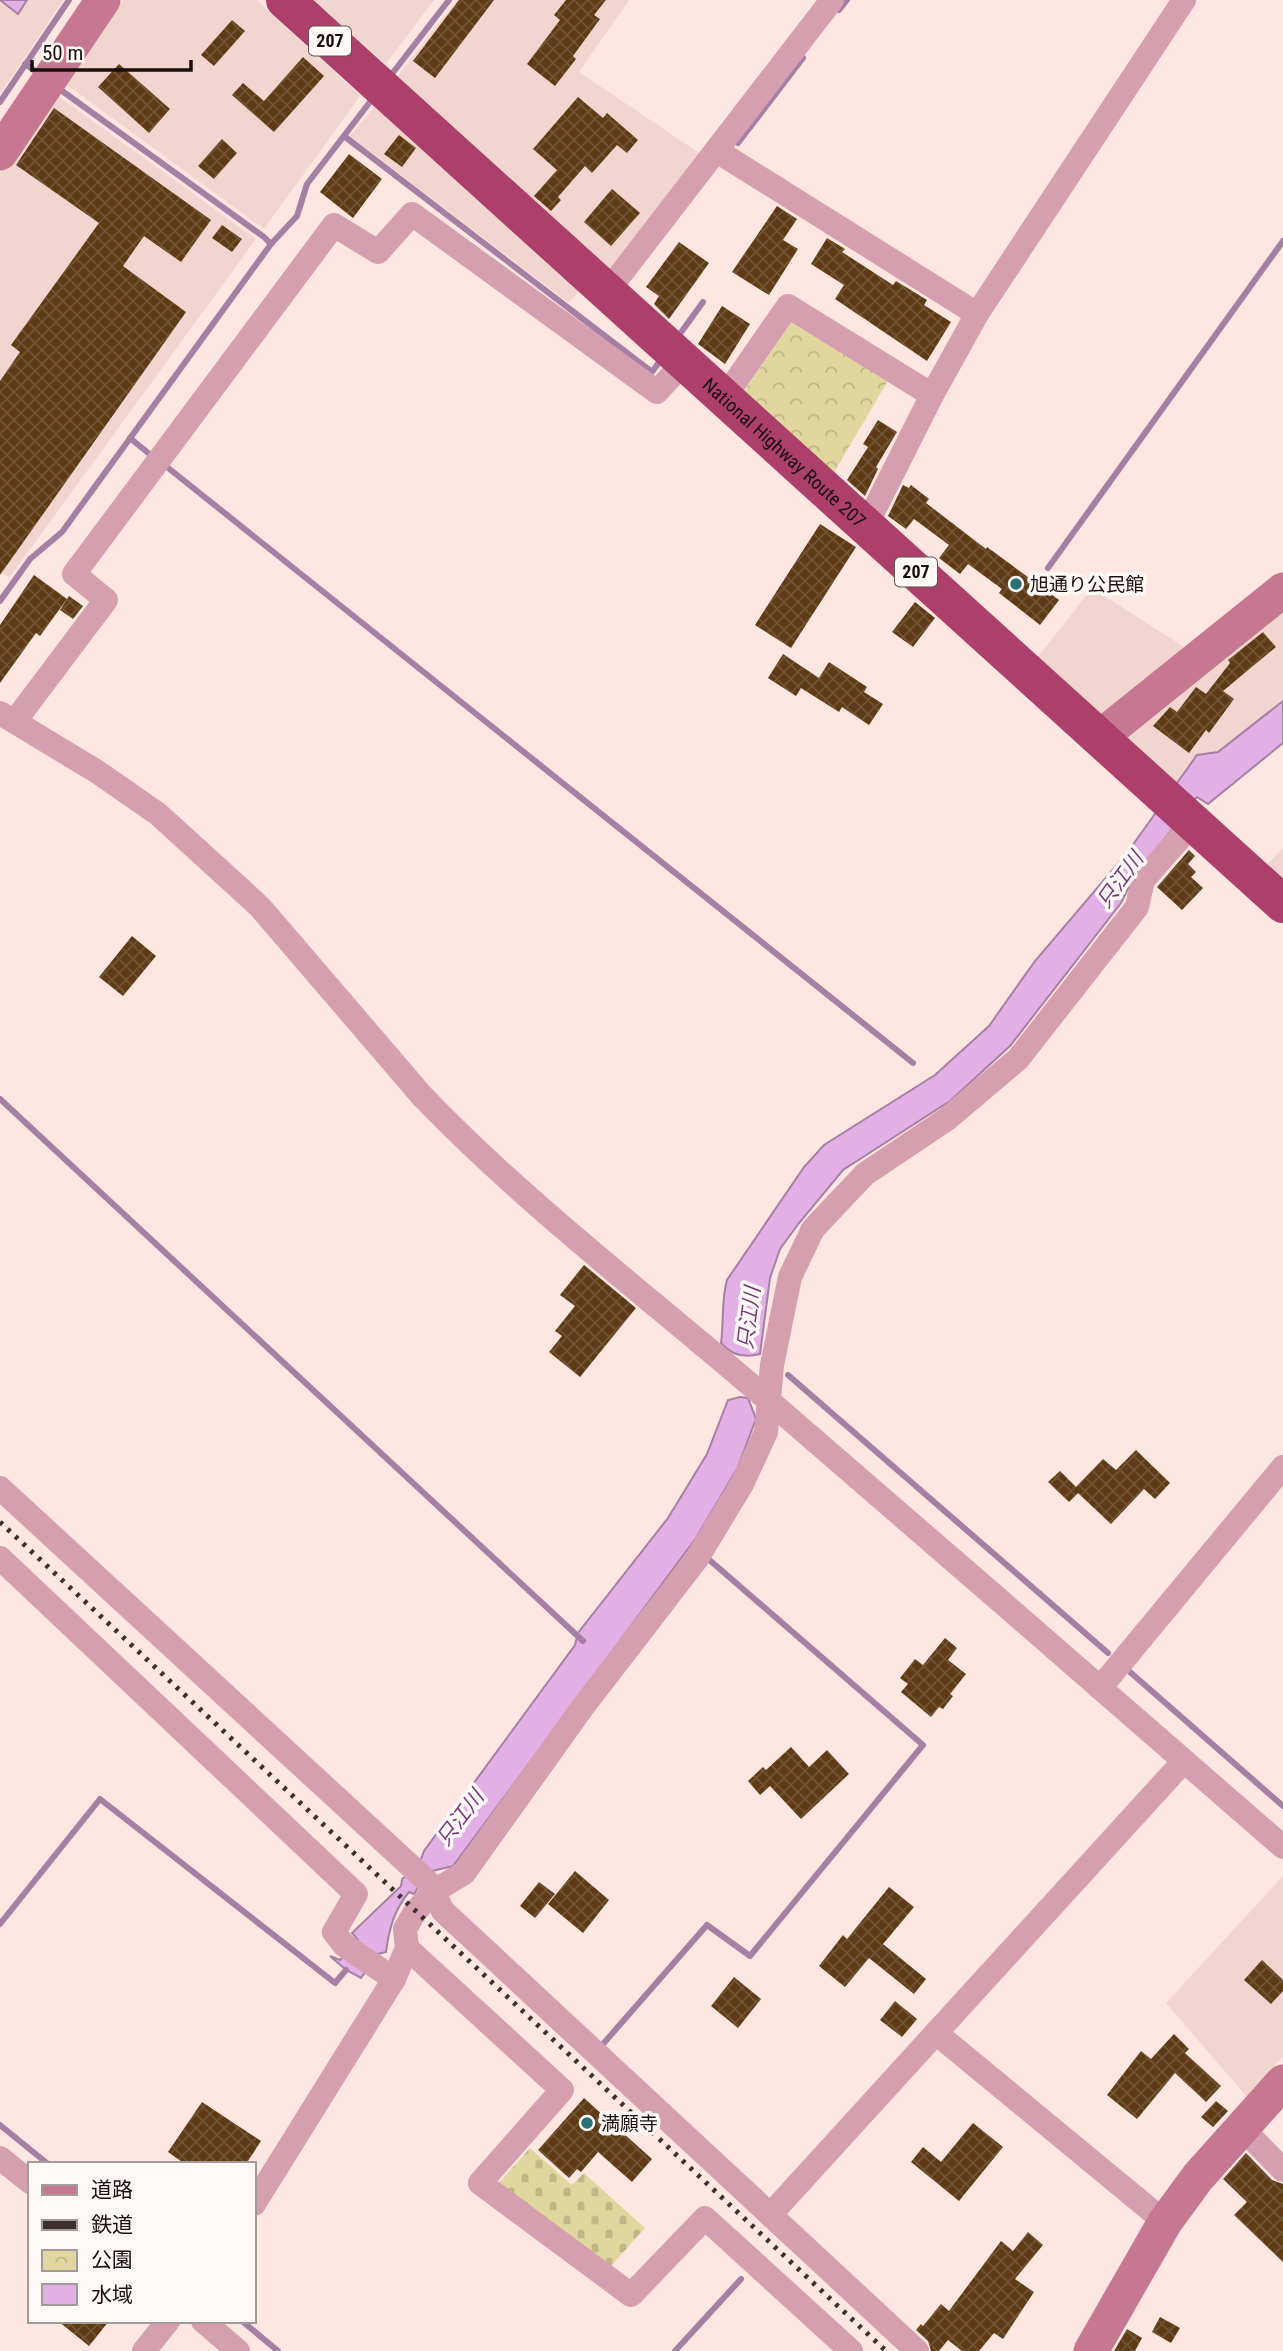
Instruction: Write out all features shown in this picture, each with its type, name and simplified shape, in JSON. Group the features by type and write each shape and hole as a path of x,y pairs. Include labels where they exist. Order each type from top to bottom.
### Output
{"highway":[{"name":"National Highway Route 207","path":"285,0 1283,904"}],"street":[{"path":"0,153 103,0"},
{"path":"607,292 832,0"},
{"path":"866,526 932,395 977,314 1184,0"},
{"path":"717,151 977,314"},
{"path":"675,354 657,392 412,214 378,252 334,225 74,574 106,600 7,717 96,771 159,814 260,907 449,1124 557,1222 761,1394 1283,1847"},
{"path":"724,398 789,306 932,395"},
{"path":"1099,738 1283,590"},
{"path":"424,1880 464,1873 582,1708 701,1553 743,1484 766,1432 761,1394 772,1365 790,1277 813,1229 865,1174 947,1119 1018,1059 1137,907 1143,880 1193,823"},
{"path":"1100,1688 1283,1467"},
{"path":"0,1488 424,1880 443,1911 917,2351"},
{"path":"0,1558 356,1894 334,1932 344,1945 385,1974"},
{"path":"770,2215 1184,1761"},
{"path":"424,1880 415,1912 405,1929 407,1948 562,2090 480,2183 631,2295 705,2218 850,2351"},
{"path":"256,2200 385,1974 407,1948"},
{"path":"936,2033 1165,2222"},
{"path":"1091,2351 1165,2222 1198,2177 1283,2082"},
{"path":"1242,2128 1283,2170"},
{"path":"0,2158 28,2180"},
{"path":"144,2351 166,2323"},
{"path":"205,2323 238,2351"}],"shaded area":[{"path":"0,0 63,0 0,94"},
{"path":"123,0 257,0 360,96 264,229 63,82"},
{"path":"313,0 434,0 386,64"},
{"path":"457,0 629,0 579,72 708,159 612,275 394,81"},
{"path":"54,93 256,239 9,578 0,571 0,174"},
{"path":"375,106 580,290 569,303 350,136"},
{"path":"1092,588 1184,647 1283,604 1283,707 1177,792 1034,662"},
{"path":"1283,848 1283,880 1267,865"},
{"path":"1283,1876 1283,2056 1247,2097 1166,2003"}],"green space":[{"path":"793,320 889,379 832,476 742,394"},
{"path":"530,2148 572,2185 584,2173 645,2228 611,2266 499,2183"}],"water":[{"path":"0,0 27,0 18,14"},
{"name":"只江川","path":"1283,701 1283,743 1208,804 1197,797 1133,879 1121,903 1010,1046 950,1101 843,1170 799,1223 780,1249 770,1278 760,1354 739,1355 725,1347 721,1343 727,1280 804,1167 824,1145 935,1075 989,1026 1035,961 1127,853 1197,755 1218,752"},
{"name":"只江川","path":"748,1398 756,1419 737,1469 696,1538 453,1866 428,1872 414,1894 409,1892 393,1920 386,1952 378,1954 361,1978 346,1970 330,1956 340,1960 358,1940 352,1933 401,1886 402,1879 418,1867 424,1851 575,1645 578,1633 668,1518 707,1454 728,1400"}],"building":[{"path":"459,0 494,0 435,78 413,61"},
{"path":"566,0 606,0 594,15 600,19 573,56 576,59 555,86 527,64 560,20 554,15"},
{"path":"232,20 245,31 214,66 201,55"},
{"path":"303,57 324,76 274,132 232,95 243,83 264,101"},
{"path":"119,64 170,109 149,133 98,87"},
{"path":"578,97 603,118 607,113 638,140 627,153 617,145 592,173 585,166 558,197 561,200 551,211 534,196 557,170 533,149"},
{"path":"54,108 211,220 181,262 144,236 123,266 186,312 0,575 0,381 20,352 11,345 99,223 16,165"},
{"path":"399,135 416,148 402,167 384,154"},
{"path":"222,139 237,153 214,179 198,166"},
{"path":"349,154 382,179 353,218 320,192"},
{"path":"612,189 640,213 611,246 584,222"},
{"path":"777,206 797,219 783,240 798,249 769,295 732,272"},
{"path":"222,225 242,239 232,252 212,238"},
{"path":"827,238 845,249 842,252 893,285 896,281 927,300 924,305 951,322 927,361 835,299 844,285 811,264"},
{"path":"679,242 709,263 669,319 654,304 659,296 646,287"},
{"path":"722,306 750,324 725,364 698,344"},
{"path":"878,420 897,432 876,467 878,469 865,496 847,480 868,447 863,444"},
{"path":"903,485 909,488 911,485 929,499 926,503 1059,600 1040,625 999,593 1002,589 968,564 960,574 939,558 949,545 914,519 906,529 888,516"},
{"path":"820,524 856,547 791,648 755,625"},
{"path":"34,575 67,599 40,636 36,633 0,683 0,625"},
{"path":"69,596 83,606 73,619 60,610"},
{"path":"915,602 935,618 913,647 892,632"},
{"path":"1263,632 1276,647 1223,691 1234,699 1209,733 1206,730 1189,753 1153,726 1170,707 1177,712 1196,687 1206,694 1230,663 1228,660"},
{"path":"783,654 819,678 829,662 867,687 864,692 883,704 869,725 842,707 839,712 801,688 796,696 768,678"},
{"path":"1189,850 1195,856 1188,864 1196,872 1191,877 1203,888 1182,910 1157,887"},
{"path":"132,936 156,956 123,996 99,977"},
{"path":"584,1265 636,1308 580,1377 549,1352 562,1336 555,1331 575,1306 560,1295"},
{"path":"1136,1450 1170,1483 1155,1499 1144,1489 1111,1524 1078,1493 1069,1502 1048,1482 1060,1471 1076,1487 1103,1459 1116,1470"},
{"path":"945,1638 957,1648 948,1660 966,1674 950,1694 953,1696 943,1709 939,1707 931,1717 901,1692 908,1684 900,1678 915,1659 923,1665"},
{"path":"791,1747 809,1767 827,1750 849,1774 801,1819 770,1786 760,1795 748,1781 763,1767 766,1770"},
{"path":"575,1871 609,1900 583,1933 548,1904"},
{"path":"539,1882 555,1894 535,1918 520,1906"},
{"path":"889,1887 914,1907 883,1944 926,1979 914,1994 869,1958 845,1987 819,1966 843,1935 847,1939"},
{"path":"1262,1960 1283,1980 1283,1991 1271,2004 1244,1980"},
{"path":"734,1977 761,1999 738,2028 711,2006"},
{"path":"895,2001 917,2019 902,2037 880,2020"},
{"path":"1174,2034 1189,2049 1185,2053 1221,2086 1206,2102 1175,2073 1137,2119 1107,2095 1141,2051 1151,2059"},
{"name":"満願寺","path":"584,2098 652,2159 632,2182 598,2152 581,2172 577,2169 569,2178 538,2150"},
{"path":"1216,2101 1228,2111 1213,2127 1201,2117"},
{"path":"202,2102 261,2141 247,2162 182,2162 168,2152"},
{"path":"973,2123 1003,2147 959,2201 911,2162 923,2147 941,2162"},
{"path":"1246,2153 1272,2180 1283,2184 1283,2262 1234,2215 1247,2202 1223,2179"},
{"path":"1028,2232 1043,2245 1015,2279 1034,2292 1003,2339 994,2333 979,2351 962,2351 948,2340 939,2351 931,2351 928,2341 916,2330 921,2324 923,2326 941,2304 949,2311 1001,2241 1013,2251"},
{"path":"1160,2317 1180,2328 1171,2343 1152,2332"},
{"path":"60,2323 107,2323 89,2346"},
{"path":"1127,2329 1142,2338 1135,2351 1114,2351"}],"waterway":[{"path":"0,102 69,0"},
{"path":"388,79 449,0"},
{"path":"839,10 847,0"},
{"path":"738,143 803,58"},
{"path":"25,64 41,75"},
{"path":"0,601 30,559 62,532 271,244 58,88"},
{"path":"271,244 297,216 307,184 373,98"},
{"path":"344,136 652,372 662,358"},
{"path":"1048,568 1283,241"},
{"path":"677,338 703,302"},
{"path":"130,438 153,457"},
{"path":"162,463 913,1063"},
{"path":"0,1099 583,1641"},
{"path":"788,1375 1108,1653"},
{"path":"603,2044 707,1925 750,1956 923,1745 706,1557"},
{"path":"1130,1672 1283,1806"},
{"path":"0,1924 100,1799 335,1983 346,1970"},
{"path":"0,2125 46,2162"},
{"path":"675,2351 741,2279"},
{"path":"244,2323 278,2351"}],"railway":[{"path":"0,1522 886,2351"}],"place":[{"name":"旭通り公民館","path":"1016,584"},
{"name":"満願寺","path":"587,2123"}]}
